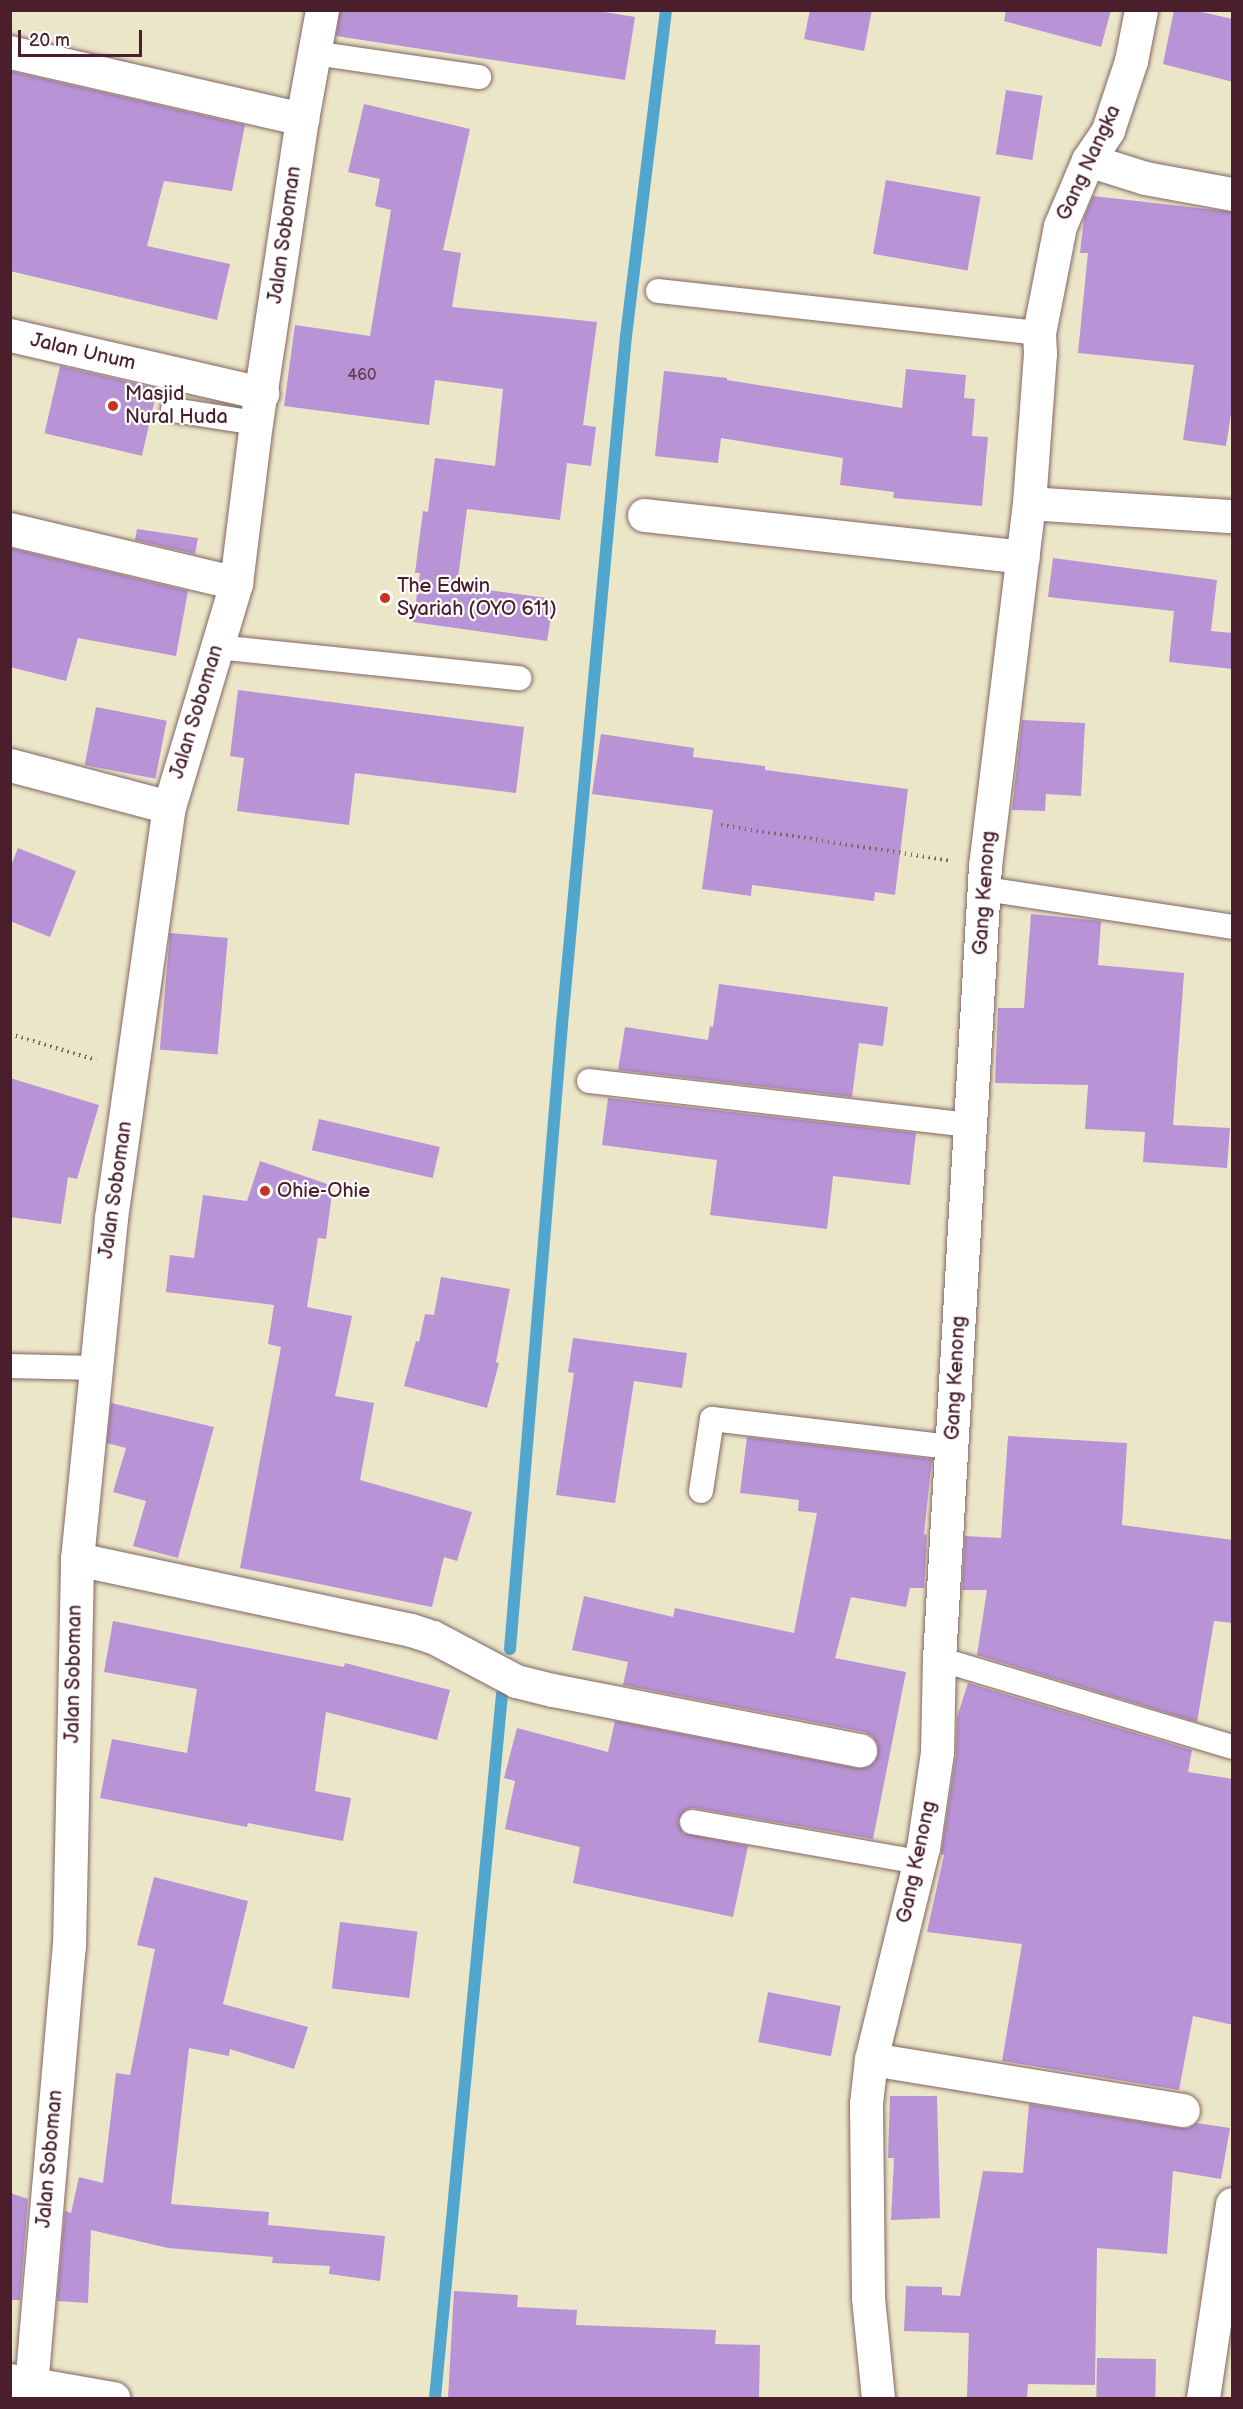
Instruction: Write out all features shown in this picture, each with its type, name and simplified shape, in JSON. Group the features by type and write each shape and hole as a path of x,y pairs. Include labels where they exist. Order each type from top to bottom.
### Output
{"street":[{"name":"Jalan Soboman","path":"24,2388 69,1946 77,1559 94,1368 111,1218 169,807 236,583 259,408 302,119 322,10"},
{"name":"Gang Nangka","path":"1040,343 1060,226 1089,160 1108,130 1116,110 1131,62 1141,10"},
{"path":"10,52 302,119"},
{"path":"1089,160 1145,178 1233,194"},
{"name":"Jalan Unum","path":"10,335 259,408"},
{"name":"Gang Kenong","path":"878,2398 868,2297 866,2103 871,2059 920,1863 937,1752 939,1659 985,877 1029,503 1040,343"},
{"path":"1029,503 1233,516"},
{"path":"644,514 1023,557"},
{"path":"10,529 236,583"},
{"path":"10,765 169,807"},
{"path":"77,1559 411,1630 433,1637 516,1681 553,1690 860,1749"},
{"path":"871,2059 1183,2110"},
{"path":"1203,2398 1233,2204"},
{"path":"24,2388 113,2398"}],"lane":[{"path":"314,53 479,77"},
{"path":"658,291 1040,343"},
{"path":"172,410 259,408"},
{"path":"217,647 519,678"},
{"path":"985,877 1233,927"},
{"path":"589,1082 970,1125"},
{"path":"10,1366 94,1368"},
{"path":"701,1491 712,1419 952,1447"},
{"path":"939,1659 1233,1747"},
{"path":"692,1822 920,1863"}],"path":[{"path":"721,825 985,877"},
{"path":"10,1034 133,1071"}],"building":[{"path":"340,10 592,10 635,17 625,80 336,36"},
{"path":"810,10 872,10 864,51 804,39"},
{"path":"1006,10 1111,10 1101,47 1004,21"},
{"path":"1174,10 1192,10 1233,19 1233,82 1163,64"},
{"path":"10,71 245,125 232,191 164,181 147,246 230,264 217,320 10,271"},
{"path":"1006,90 1043,96 1032,160 996,154"},
{"path":"364,104 470,129 443,250 461,253 452,307 597,322 583,425 596,427 591,466 567,463 560,520 467,509 457,586 554,599 547,641 413,622 420,573 415,573 423,511 428,512 435,458 495,466 503,389 435,380 429,425 284,406 295,325 370,336 391,210 375,206 380,179 348,172"},
{"path":"886,180 981,197 968,271 873,254"},
{"path":"1093,196 1233,212 1233,401 1226,446 1183,440 1194,365 1078,353 1088,253 1080,253 1084,218"},
{"path":"60,366 157,388 142,456 44,433"},
{"path":"906,369 966,375 964,398 975,399 972,436 988,437 982,506 893,498 894,492 840,485 843,458 721,438 718,463 655,456 664,371 727,378 727,380 902,408"},
{"path":"137,529 198,538 195,554 135,540"},
{"path":"10,548 188,591 176,656 78,638 66,681 10,667"},
{"path":"1053,558 1217,580 1211,631 1233,633 1233,669 1169,662 1174,611 1048,597"},
{"path":"238,690 524,727 516,793 355,773 349,825 237,811 244,758 230,756"},
{"path":"96,707 167,721 155,779 85,765"},
{"path":"1022,720 1085,723 1081,796 1046,794 1045,811 1012,810"},
{"path":"601,734 694,748 693,757 765,766 765,770 908,789 895,895 875,892 874,901 752,885 751,896 702,889 713,810 592,794"},
{"path":"18,848 76,871 50,937 10,921 10,868"},
{"path":"1031,914 1101,921 1098,965 1184,973 1173,1125 1230,1128 1227,1168 1143,1162 1145,1132 1085,1129 1088,1085 995,1083 998,1008 1024,1008"},
{"path":"170,933 228,938 218,1055 160,1050"},
{"path":"719,984 888,1007 883,1046 859,1043 852,1097 618,1070 625,1027 708,1040 710,1026 713,1027"},
{"path":"10,1078 99,1105 77,1179 68,1177 61,1224 10,1217"},
{"path":"608,1098 916,1133 910,1185 833,1176 827,1229 710,1215 717,1160 602,1145"},
{"path":"319,1119 440,1147 433,1178 312,1150"},
{"path":"260,1161 333,1186 326,1239 318,1238 307,1307 352,1316 335,1396 374,1403 360,1480 472,1512 457,1561 444,1557 432,1607 240,1568 281,1347 268,1344 274,1305 166,1292 170,1255 194,1258 203,1195 247,1201"},
{"path":"441,1277 510,1289 496,1362 499,1363 487,1408 404,1386 416,1341 419,1342 425,1314 434,1315"},
{"path":"573,1338 687,1353 682,1388 634,1381 615,1503 556,1495 574,1373 568,1372"},
{"path":"111,1403 214,1427 178,1558 133,1546 146,1501 113,1492 126,1448 107,1443"},
{"path":"1008,1436 1127,1443 1122,1525 1233,1540 1233,1623 1214,1621 1197,1722 977,1655 987,1590 962,1590 965,1536 1001,1538"},
{"path":"747,1437 932,1459 924,1534 927,1535 924,1588 910,1588 906,1607 851,1597 835,1658 906,1672 873,1839 694,1808 687,1809 678,1820 683,1833 748,1846 733,1917 573,1883 580,1847 505,1829 515,1781 504,1778 517,1728 608,1752 615,1721 856,1768 867,1767 874,1762 878,1753 877,1743 872,1736 864,1732 623,1685 628,1662 572,1650 584,1596 673,1617 675,1608 794,1633 817,1513 798,1511 799,1500 740,1493"},
{"path":"113,1621 344,1667 345,1663 450,1690 437,1740 326,1712 315,1791 351,1798 343,1841 248,1823 247,1827 100,1798 112,1739 187,1753 197,1689 104,1672"},
{"path":"968,1683 1192,1750 1188,1772 1233,1779 1233,2025 1193,2016 1179,2090 1002,2061 1022,1944 927,1932 944,1855 941,1854 956,1755 957,1717"},
{"path":"154,1877 248,1901 223,2004 308,2027 294,2069 230,2049 229,2056 189,2048 171,2204 269,2212 268,2225 385,2236 380,2281 329,2274 330,2266 272,2263 273,2257 168,2248 91,2230 88,2303 57,2301 65,2211 71,2213 79,2177 103,2183 116,2073 130,2075 155,1949 137,1945"},
{"path":"340,1922 417,1932 409,1998 332,1989"},
{"path":"768,1992 841,2006 831,2056 758,2042"},
{"path":"890,2096 937,2096 940,2218 891,2220 894,2158 888,2158"},
{"path":"1029,2104 1180,2128 1189,2128 1196,2123 1230,2128 1221,2179 1173,2171 1167,2254 1097,2248 1095,2385 1028,2384 1027,2398 967,2398 969,2333 904,2331 906,2286 942,2287 942,2295 960,2296 983,2171 1023,2173"},
{"path":"10,2193 28,2199 20,2300 10,2300"},
{"path":"454,2291 518,2295 517,2307 577,2310 576,2325 716,2330 715,2344 760,2345 759,2398 448,2398"},
{"path":"1097,2358 1156,2359 1155,2398 1096,2398"}],"waterway":[{"path":"510,1649 562,1024 626,336 666,10"},
{"path":"435,2398 502,1694"}],"place":[{"name":"Masjid Nural Huda","path":"113,406"},
{"name":"The Edwin Syariah (OYO 611)","path":"385,598"},
{"name":"Ohie-Ohie","path":"265,1191"}]}
